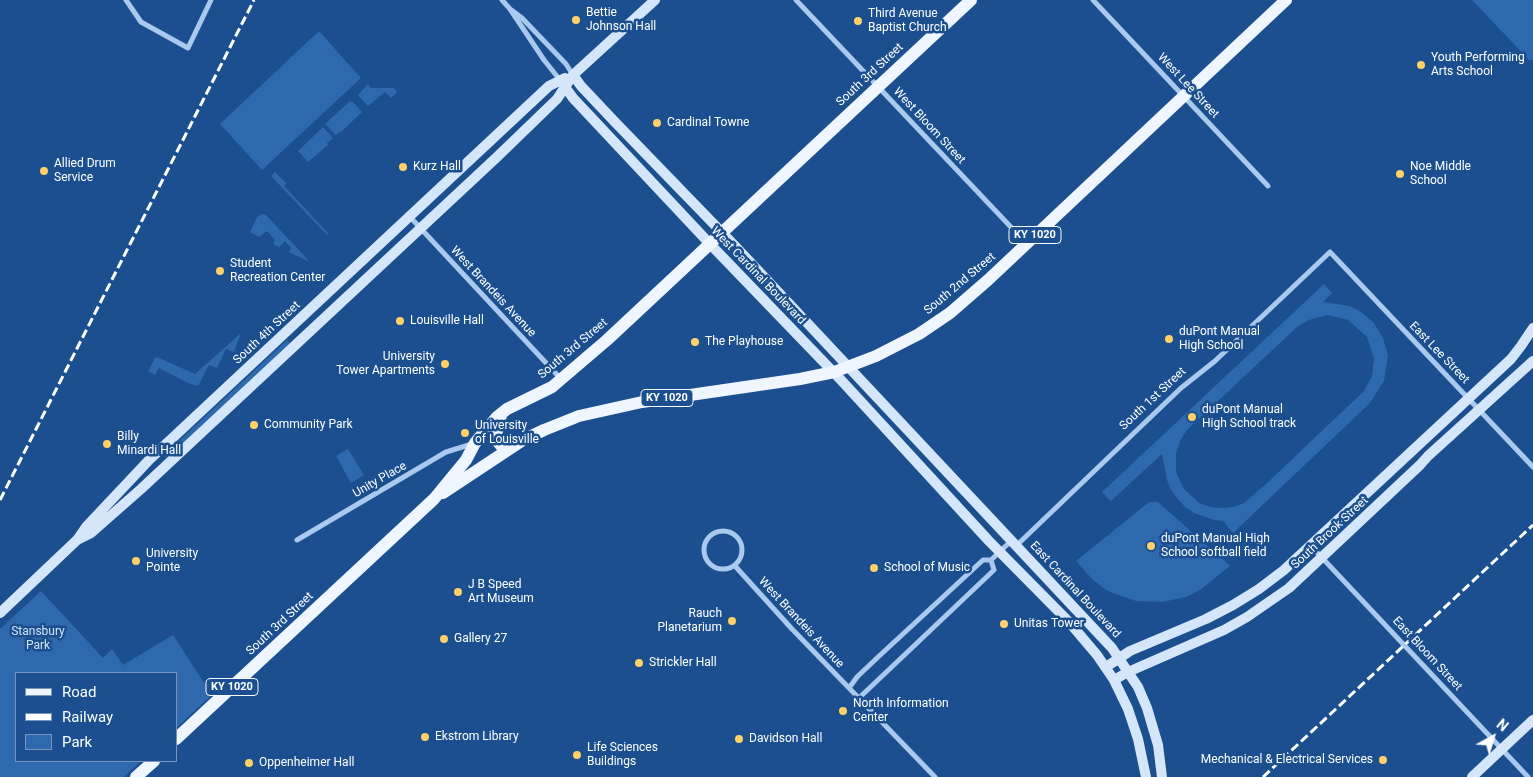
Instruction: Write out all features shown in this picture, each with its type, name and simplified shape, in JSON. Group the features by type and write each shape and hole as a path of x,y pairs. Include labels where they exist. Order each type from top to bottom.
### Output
{"main road":[{"name":"South 4th Street","path":"77,540 90,533 141,489 552,105 563,84 655,0"},
{"name":"South 3rd Street","path":"178,737 434,498 466,460 475,443 488,426 502,413 552,387 607,340 970,0"},
{"name":"South 2nd Street","path":"434,498 478,471 506,450 544,430 579,416 616,407 800,379 834,372 900,345 950,313 1286,0"},
{"name":"West Cardinal Boulevard","path":"573,75 614,121 1014,542"},
{"name":"South 4th Street","path":"0,613 77,540 86,527 150,459 549,86 563,84"},
{"name":"West Cardinal Boulevard","path":"563,84 710,244 834,372 1000,552"},
{"path":"1468,398 1511,359 1533,328"},
{"name":"South Brook Street","path":"1114,680 1213,635 1247,617 1289,588 1428,456 1533,361"},
{"name":"South Brook Street","path":"1106,667 1119,658 1233,605 1259,589 1311,546 1468,398"},
{"path":"502,413 497,425 496,435 498,442 506,450"},
{"name":"East Cardinal Boulevard","path":"1014,542 1106,641 1138,687 1158,745 1162,777"},
{"path":"1000,552 1069,622 1106,667 1134,724 1146,777"},
{"path":"1472,777 1533,720"},
{"path":"136,777 153,762"}],"street":[{"path":"126,0 141,22 188,48 211,0"},
{"name":"West Cardinal Boulevard","path":"502,0 563,84"},
{"name":"West Bloom Street","path":"796,0 1026,244"},
{"name":"West Lee Street","path":"1093,0 1268,186"},
{"name":"West Cardinal Boulevard","path":"510,9 522,18 566,64 573,75"},
{"name":"West Brandeis Avenue","path":"410,217 561,380"},
{"name":"East Lee Street","path":"1330,252 1533,468"},
{"name":"South 1st Street","path":"992,560 1181,388 1214,361 1330,252"},
{"name":"Unity Place","path":"297,540 446,452 475,443"},
{"path":"724,531 730,532 739,540 742,551 739,562 735,566 724,570 708,563 704,546 711,535 724,531"},
{"name":"East Bloom Street","path":"1311,546 1528,777"},
{"path":"849,688 857,677 983,560 992,560 994,570 858,698"},
{"name":"West Brandeis Avenue","path":"735,566 858,698 935,777"}],"green space":[{"path":"1472,0 1533,0 1533,60 1529,60"},
{"path":"319,31 361,78 262,170 220,124"},
{"path":"368,84 371,88 394,88 397,92 391,98 385,92 368,106 358,95"},
{"path":"350,101 362,112 336,135 325,124"},
{"path":"323,127 333,138 327,143 328,145 308,162 298,151"},
{"path":"275,172 286,183 284,186 328,233 327,235 271,176"},
{"path":"262,214 266,215 310,262 289,252 291,248 285,241 279,247 273,244 275,240 267,231 259,237 250,232 257,217"},
{"name":"duPont Manual High School track","path":"1324,284 1332,293 1323,302 1350,306 1361,312 1374,323 1383,338 1388,355 1384,381 1370,403 1233,533 1223,521 1194,513 1184,506 1171,490 1162,454 1111,501 1102,492","holes":["1327,315 1348,320 1367,337 1374,359 1372,376 1364,391 1244,503 1234,507 1223,508 1210,507 1199,503 1184,489 1176,472 1176,454 1180,441 1187,430 1297,327 1309,320"]},
{"path":"241,333 234,352 226,349 217,368 209,365 198,386 159,368 155,375 148,371 157,357 195,374"},
{"path":"287,340 290,343 168,457 164,457 164,455"},
{"path":"348,449 364,475 351,483 336,456"},
{"name":"duPont Manual High School softball field","path":"1149,502 1158,502 1230,566 1200,590 1186,597 1162,602 1136,601 1112,593 1102,587 1076,561"},
{"name":"Stansbury Park","path":"41,591 103,658 112,649 123,665 173,635 212,695 178,726 178,672 15,672 15,762 140,762 124,777 0,777 0,629"}],"railway":[{"path":"0,500 254,0"},
{"path":"1263,777 1533,525"}],"place":[{"name":"Bettie Johnson Hall","path":"576,20"},
{"name":"Third Avenue Baptist Church","path":"858,21"},
{"name":"Youth Performing Arts School","path":"1421,65"},
{"name":"Cardinal Towne","path":"657,123"},
{"name":"Kurz Hall","path":"403,167"},
{"name":"Allied Drum Service","path":"44,171"},
{"name":"Noe Middle School","path":"1400,174"},
{"name":"Student Recreation Center","path":"220,271"},
{"name":"Louisville Hall","path":"400,321"},
{"name":"duPont Manual High School","path":"1169,339"},
{"name":"The Playhouse","path":"695,342"},
{"name":"University Tower Apartments","path":"445,364"},
{"name":"duPont Manual High School track","path":"1192,417"},
{"name":"Community Park","path":"254,425"},
{"name":"University of Louisville","path":"465,433"},
{"name":"Billy Minardi Hall","path":"107,444"},
{"name":"duPont Manual High School softball field","path":"1151,546"},
{"name":"University Pointe","path":"136,561"},
{"name":"School of Music","path":"874,568"},
{"name":"J B Speed Art Museum","path":"458,592"},
{"name":"Rauch Planetarium","path":"732,621"},
{"name":"Unitas Tower","path":"1004,624"},
{"name":"Gallery 27","path":"444,639"},
{"name":"Strickler Hall","path":"639,663"},
{"name":"North Information Center","path":"843,711"},
{"name":"Ekstrom Library","path":"425,737"},
{"name":"Davidson Hall","path":"739,739"},
{"name":"Life Sciences Buildings","path":"577,755"},
{"name":"Mechanical & Electrical Services","path":"1383,760"},
{"name":"Oppenheimer Hall","path":"249,763"}]}
